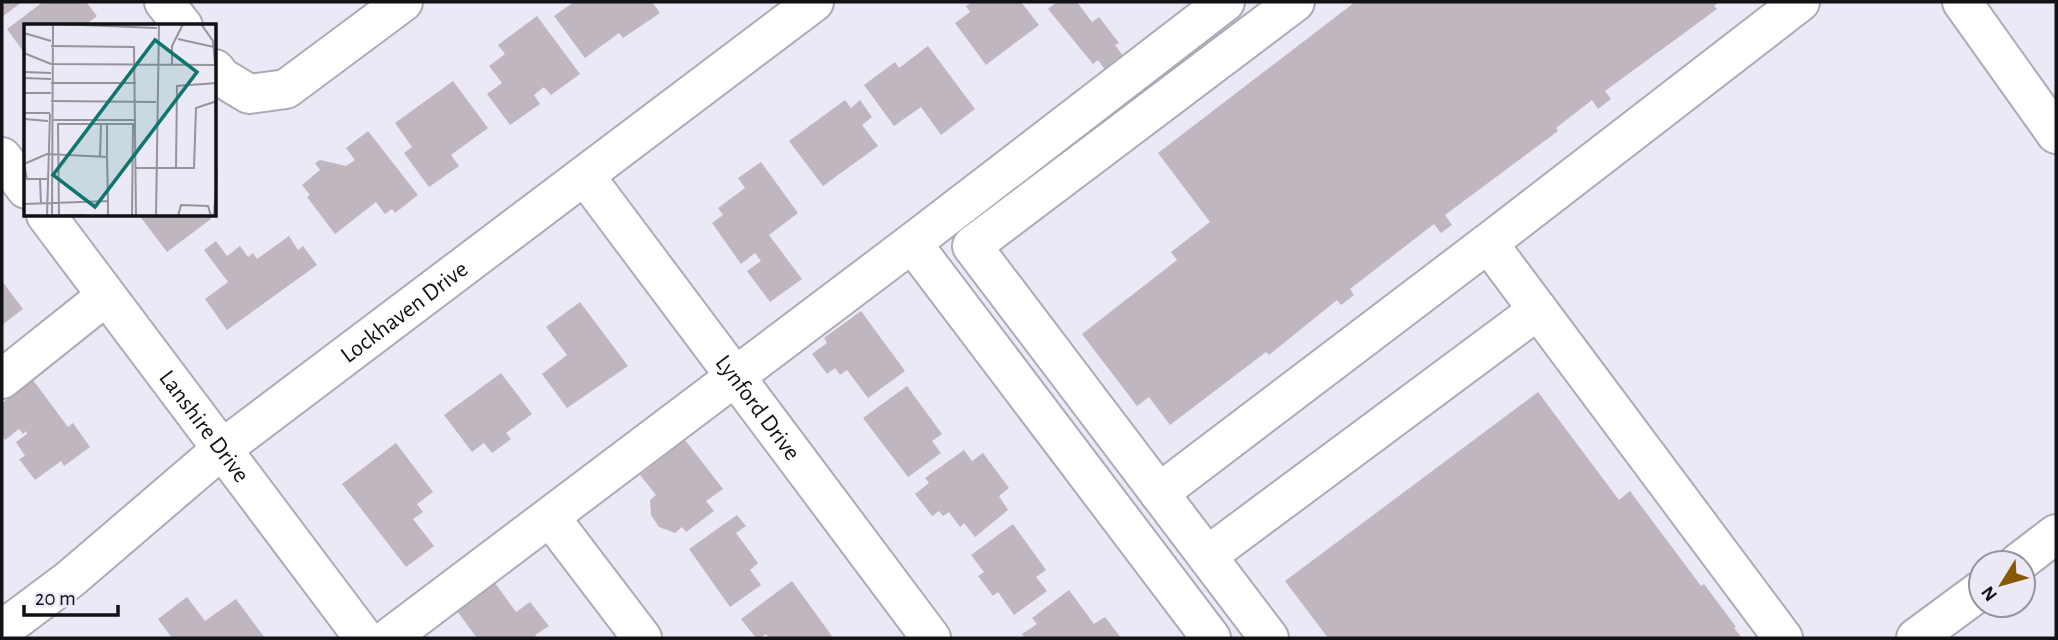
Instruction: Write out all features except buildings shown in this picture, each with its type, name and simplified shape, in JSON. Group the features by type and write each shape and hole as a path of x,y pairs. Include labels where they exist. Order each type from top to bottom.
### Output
{"street":[{"path":"164,2 181,24"},
{"path":"217,72 249,94 286,89 403,2"},
{"name":"Lockhaven Drive","path":"2,630 69,580 222,449 814,2"},
{"path":"389,638 912,243 1225,2"},
{"path":"1269,638 972,246 1295,2"},
{"path":"1159,493 1800,2"},
{"path":"1962,2 2056,134"},
{"path":"2,157 24,186"},
{"name":"Lynford Drive","path":"585,176 931,638"},
{"name":"Lanshire Drive","path":"47,217 364,638"},
{"path":"912,243 1210,638"},
{"path":"1488,243 1783,638"},
{"path":"2,379 106,296"},
{"path":"1207,556 1538,310"},
{"path":"550,517 642,638"},
{"path":"2036,549 2056,534"},
{"path":"1916,638 1967,600"}]}
